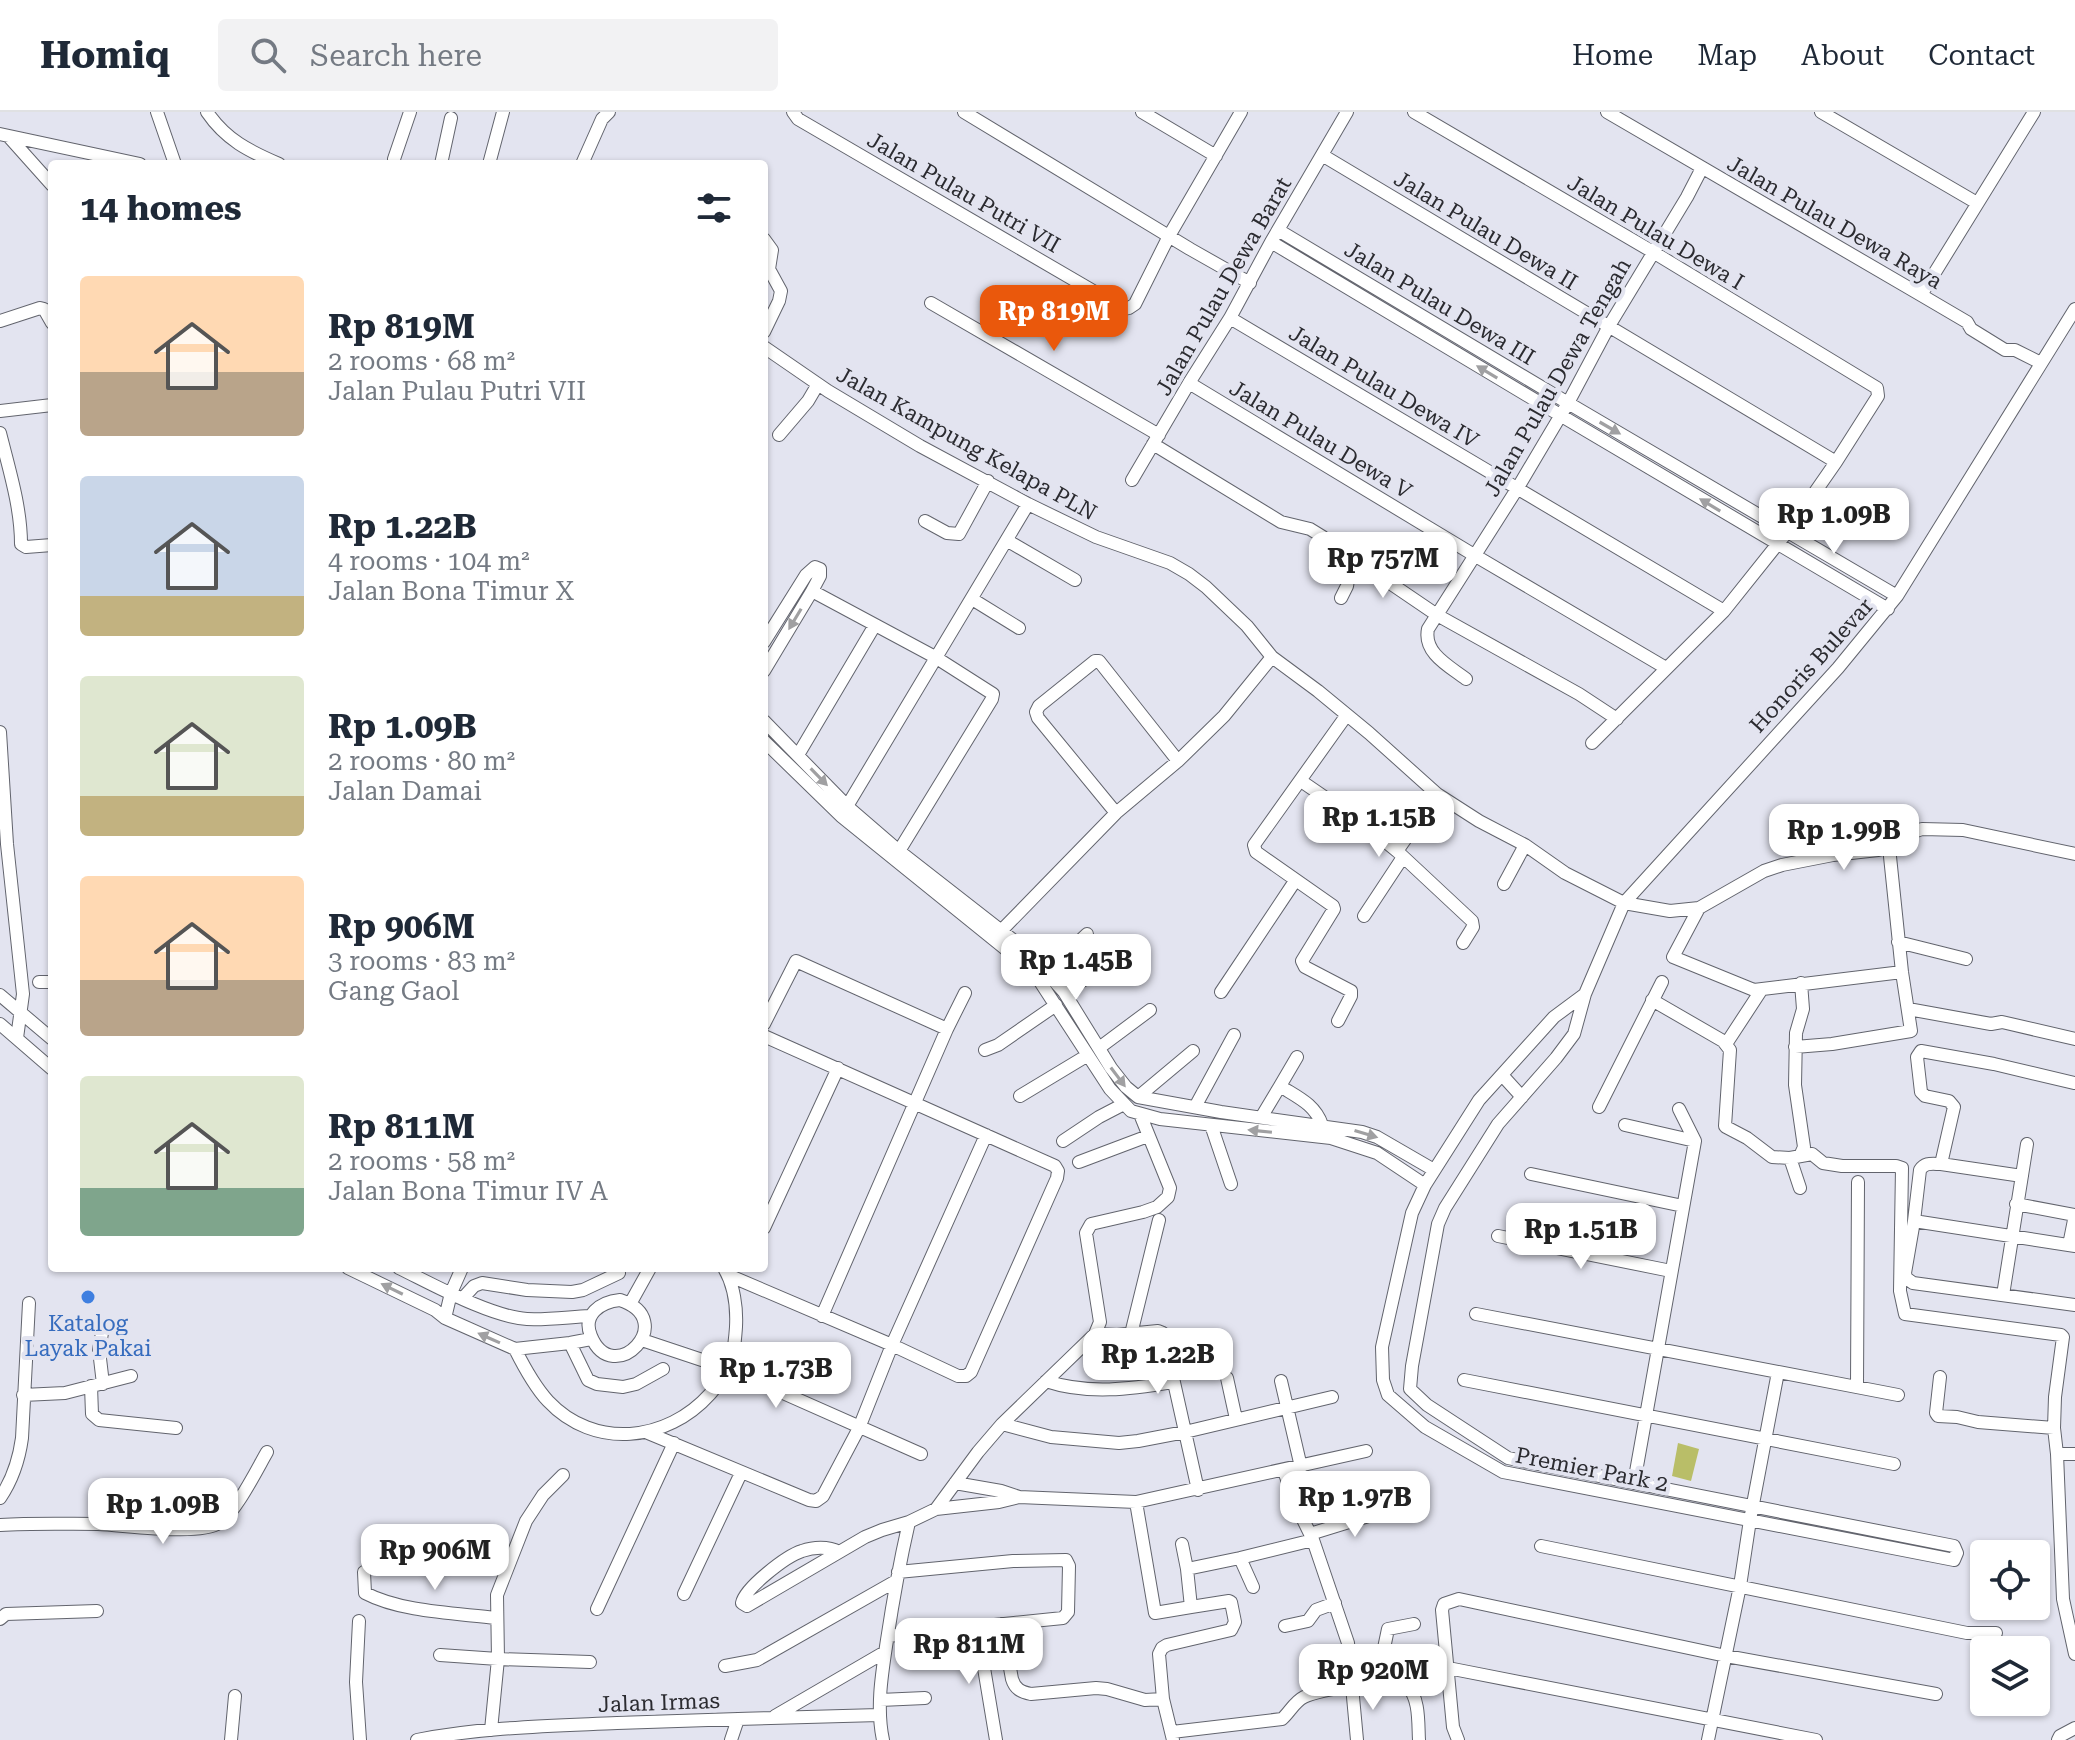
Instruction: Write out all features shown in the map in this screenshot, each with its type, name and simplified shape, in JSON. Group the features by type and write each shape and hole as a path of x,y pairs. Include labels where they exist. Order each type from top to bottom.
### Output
{"street":[{"path":"157,112 174,160"},
{"path":"207,112 233,142 271,160"},
{"path":"394,160 410,112"},
{"path":"490,160 503,112"},
{"path":"584,160 602,119 609,112"},
{"name":"Jalan Pulau Putri VII","path":"793,112 798,119 1124,309 1135,304 1237,113"},
{"path":"964,112 1250,283"},
{"path":"1142,112 1216,156"},
{"name":"Jalan Pulau Dewa Barat","path":"1132,480 1230,318 1347,112"},
{"name":"Jalan Pulau Dewa I","path":"1414,112 1877,388 1878,396 1836,462"},
{"name":"Jalan Pulau Dewa Raya","path":"1607,112 1967,322 1971,329 2005,350 2015,350 2041,363"},
{"path":"1821,112 1977,203"},
{"path":"1921,295 2034,112"},
{"path":"442,160 451,118"},
{"path":"5,136 121,160"},
{"path":"5,136 48,181"},
{"name":"Jalan Pulau Dewa II","path":"1322,155 1836,462"},
{"name":"Jalan Pulau Dewa Tengah","path":"1466,679 1428,646 1428,629 1517,489 1702,168"},
{"name":"Jalan Pulau Dewa III","path":"1275,236 1897,596"},
{"name":"Jalan Pulau Dewa III","path":"1275,236 1560,415 1888,609"},
{"path":"768,244 772,250 769,269 781,291 768,324"},
{"path":"931,303 1156,440 1281,522 1310,529 1323,537"},
{"path":"0,321 40,308 48,316"},
{"name":"Honoris Bulevar","path":"1624,903 1888,609 2075,309"},
{"name":"Jalan Pulau Dewa IV","path":"1230,318 1724,611"},
{"name":"Jalan Kampung Kelapa PLN","path":"768,350 920,446 1028,504 1096,537 1154,556 1189,574 1247,626 1272,657 1369,733 1437,794 1525,845 1565,873 1624,903 1670,911 1699,908 1764,871 1833,855 1878,850 1922,829 1963,830 2075,854"},
{"name":"Jalan Pulau Dewa V","path":"1189,383 1666,668"},
{"path":"779,435 818,384"},
{"path":"0,411 48,405"},
{"path":"0,433 18,504 21,544 26,547 48,545"},
{"path":"1592,743 1724,611 1788,531 1836,462"},
{"path":"925,521 947,533 959,534 988,481"},
{"path":"844,812 1028,504"},
{"path":"1008,541 1075,580"},
{"path":"1341,598 1347,586 1347,560 1617,719"},
{"path":"768,636 806,575 815,567 820,569 812,591 768,664"},
{"path":"812,591 935,657 992,692 993,697 899,851"},
{"path":"972,599 1019,628"},
{"path":"798,755 875,625"},
{"path":"997,934 1116,813 1178,761 1224,716 1272,657"},
{"path":"1116,813 1038,718 1036,712 1039,706 1099,661 1178,761"},
{"path":"1338,1021 1351,991 1305,967 1302,961 1334,909 1256,852 1254,845 1346,716"},
{"path":"768,725 798,755 844,812 899,851 997,934 1079,1028"},
{"path":"0,732 7,844 23,994 17,1038"},
{"path":"768,745 844,812 997,934 1026,950 1064,992 1110,1089 1131,1111 1160,1119 1331,1138 1377,1153 1425,1185"},
{"path":"1301,781 1365,825 1472,921 1473,927 1463,943"},
{"path":"1364,916 1437,794"},
{"path":"1504,884 1525,845"},
{"path":"1795,1047 1866,1039 1909,1032 1912,1028 1898,942 1889,847"},
{"path":"1221,992 1295,881"},
{"path":"1585,994 1554,1017 1479,1100 1425,1185 1412,1213 1382,1347 1383,1380 1388,1395 1410,1389 1438,1224 1445,1208 1498,1124 1574,1034 1585,994 1624,903"},
{"path":"1699,908 1673,957 1747,988 1762,989 1902,972"},
{"path":"1047,972 1087,934"},
{"path":"1898,942 1966,959"},
{"path":"1064,992 1122,956"},
{"path":"768,1016 796,961 947,1029"},
{"path":"1599,1107 1662,982"},
{"path":"1795,1157 1804,1147 1795,1085 1796,1033 1803,1009 1801,983"},
{"path":"1726,1044 1762,989"},
{"path":"822,1316 965,993"},
{"path":"0,995 48,1036"},
{"path":"1652,1000 1726,1044 1730,1050 1725,1126 1772,1157 1812,1154 1823,1163 1842,1166 1902,1168 1900,1291 1907,1315 2061,1335 2064,1340 2055,1397 2054,1428 2075,1654"},
{"path":"985,1050 998,1045 1056,1005"},
{"path":"1908,1009 1991,1024 2002,1022 2075,1039"},
{"path":"1020,1096 1093,1051 1150,1010"},
{"path":"0,1024 48,1065"},
{"path":"1195,1107 1234,1035"},
{"path":"731,1275 958,1376 966,1376 971,1372 1057,1178 1055,1166 768,1038"},
{"path":"1093,1051 1138,1097 1362,1132 1377,1137 1434,1170"},
{"path":"1138,1097 1193,1051"},
{"path":"1941,1164 1954,1107 1949,1101 1925,1096 1921,1092 1917,1057 1921,1051 2075,1082"},
{"path":"1262,1116 1297,1057"},
{"path":"768,1219 838,1068"},
{"path":"1502,1075 1522,1097"},
{"path":"1280,1086 1310,1105 1322,1125"},
{"path":"1063,1141 1124,1104"},
{"path":"1679,1109 1695,1141"},
{"path":"1221,1112 1216,1126 1231,1184"},
{"path":"936,1509 1002,1424 1095,1334 1100,1322 1087,1228 1091,1224 1157,1207 1168,1197 1170,1188 1140,1114"},
{"path":"1625,1125 1695,1141"},
{"path":"648,1433 809,1500 816,1501 823,1496 859,1428 892,1345 986,1135"},
{"path":"1079,1162 1148,1136"},
{"name":"Premier Park 2","path":"1634,1483 1695,1141"},
{"path":"2003,1295 2027,1144"},
{"path":"1795,1157 1800,1188"},
{"path":"2022,1176 1925,1164 1920,1170 1905,1273 1909,1281 2075,1305"},
{"path":"1531,1174 1683,1206"},
{"path":"1857,1387 1858,1182"},
{"path":"1914,1221 2072,1245 2075,1215 2016,1204"},
{"path":"1131,1334 1159,1220"},
{"path":"1498,1236 1671,1271"},
{"path":"356,1272 435,1310 445,1318 515,1349 591,1339"},
{"path":"407,1272 502,1315 526,1319 586,1316 608,1301 620,1300 638,1310 643,1319 645,1330 636,1348 615,1356 595,1347 588,1330 586,1316 583,1290"},
{"path":"445,1318 457,1296 461,1272"},
{"path":"630,1304 648,1272"},
{"path":"457,1296 482,1283 527,1290 572,1292 619,1273"},
{"path":"515,1349 548,1402 574,1421 597,1431 626,1435 648,1433 675,1423 698,1408 729,1369 735,1341 736,1311 731,1275"},
{"path":"0,1498 19,1460 29,1303"},
{"path":"1476,1314 1898,1395"},
{"path":"102,1333 92,1414 99,1420 176,1428"},
{"path":"1095,1334 1163,1333 1198,1490"},
{"path":"642,1340 729,1369 921,1454"},
{"path":"570,1343 588,1380 597,1384 623,1387 636,1384 663,1369"},
{"path":"1708,1740 1740,1586 1778,1372"},
{"path":"23,1395 65,1393 131,1376"},
{"path":"1940,1377 1938,1416 2054,1428"},
{"path":"1227,1378 1236,1419"},
{"path":"1464,1380 1894,1464"},
{"path":"1046,1381 1062,1387 1127,1390 1173,1382"},
{"path":"1281,1381 1301,1467"},
{"name":"Premier Park 2","path":"1388,1395 1425,1427 1503,1472 1751,1514 1954,1546 1957,1553 1953,1560 1751,1514 1634,1483 1508,1458 1427,1405 1410,1389"},
{"path":"1002,1424 1051,1437 1119,1443 1185,1432 1332,1397"},
{"path":"597,1609 674,1443"},
{"path":"955,1483 1019,1497 1136,1502 1366,1451"},
{"path":"0,1525 101,1524 208,1528 229,1515 267,1452"},
{"path":"2057,1454 2075,1454"},
{"path":"1284,1471 1312,1537 1348,1643 1357,1740"},
{"path":"684,1594 741,1473"},
{"path":"491,1730 498,1659 497,1595 526,1521 543,1495 563,1475"},
{"path":"839,1552 816,1548 791,1556 759,1581 743,1597 742,1603 747,1606 839,1552 882,1530 936,1509 1019,1497"},
{"path":"1136,1502 1155,1613 1231,1602 1234,1625 1231,1630 1167,1645 1159,1654 1163,1699 1173,1736 1282,1719 1300,1699 1311,1694 1399,1682 1408,1687 1414,1698 1419,1740"},
{"path":"1187,1569 1240,1558 1312,1537 1388,1510"},
{"path":"883,1740 879,1715 885,1652 909,1522"},
{"path":"1182,1544 1191,1607"},
{"path":"1541,1546 1967,1633 1996,1633"},
{"path":"1240,1558 1253,1587"},
{"path":"725,1666 757,1660 897,1576 1013,1561 1066,1560 1068,1563 1066,1616 888,1636"},
{"path":"364,1572 365,1593 372,1596 408,1607 496,1618"},
{"path":"1458,1740 1453,1727 1442,1610 1444,1604 1459,1599 1726,1656 1936,1694"},
{"path":"1285,1626 1308,1621 1316,1610 1335,1603"},
{"path":"0,1619 6,1614 97,1611"},
{"path":"359,1621 356,1682 360,1740"},
{"path":"1002,1624 1012,1679 1024,1693 1096,1688 1145,1700 1163,1699"},
{"path":"1373,1684 1373,1665 1383,1653 1388,1629 1414,1624"},
{"path":"977,1626 996,1740"},
{"name":"Jalan Irmas","path":"417,1740 491,1730 772,1718 885,1652"},
{"path":"440,1655 590,1662"},
{"path":"1448,1668 1816,1740"},
{"path":"231,1740 235,1696"},
{"path":"880,1700 925,1698"},
{"path":"772,1718 879,1715"},
{"path":"731,1740 738,1719"},
{"path":"598,1724 598,1740"},
{"path":"2058,1740 2075,1728"}],"green space":[{"path":"1678,1443 1699,1449 1691,1481 1672,1476"}],"place":[{"name":"Katalog Layak Pakai","path":"88,1297"}]}
